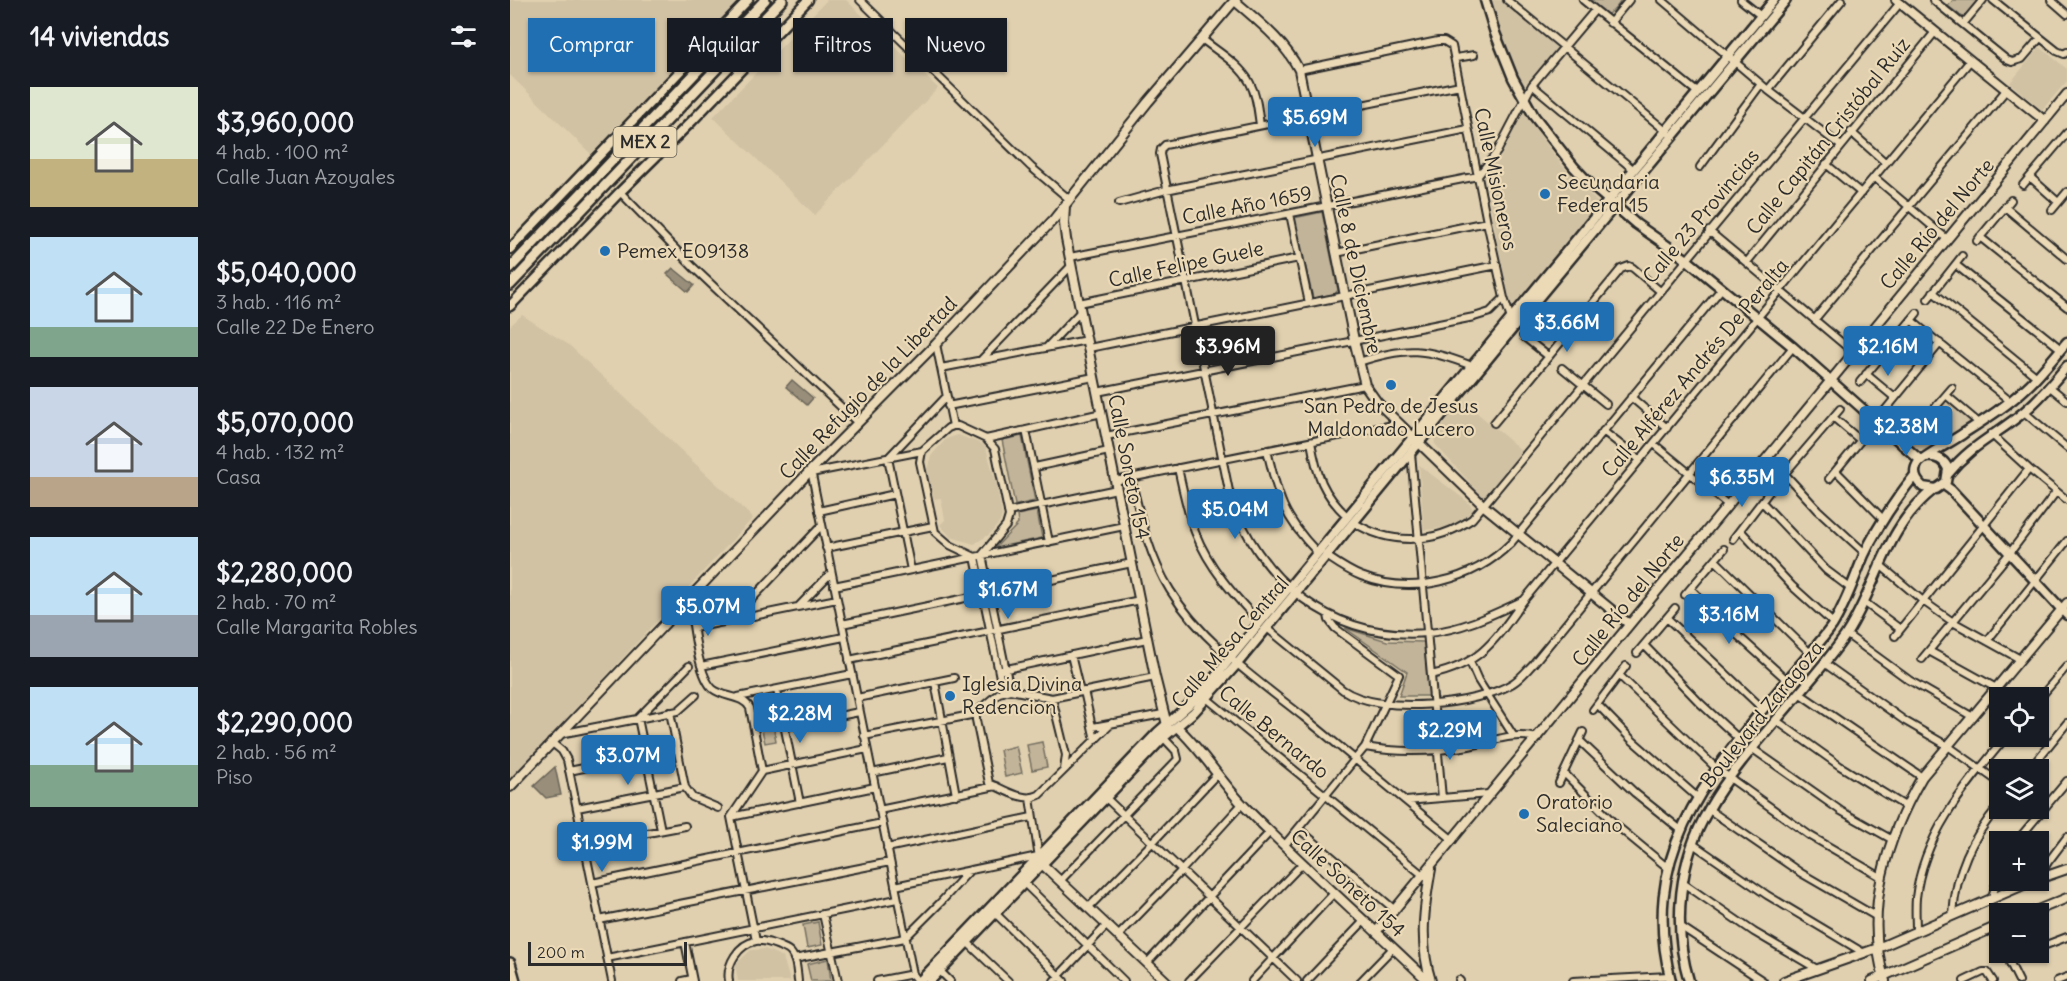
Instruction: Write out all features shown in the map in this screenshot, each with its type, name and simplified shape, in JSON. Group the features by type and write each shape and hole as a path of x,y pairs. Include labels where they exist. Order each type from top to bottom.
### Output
{"main road":[{"path":"510,249 748,0"},
{"name":"MEX 2","path":"510,285 782,0"},
{"path":"510,306 620,192 692,122 808,0"},
{"path":"1485,0 1500,46 1524,98 1534,116 1574,167 1636,224 1686,259 1758,317 1830,379 1902,446 1923,459 1934,456 1943,460 1948,474"},
{"name":"Calle Mesa Central","path":"919,981 1204,696 1612,204 1669,133 1697,92 1774,0"},
{"name":"Calle Mesa Central","path":"1612,204 1634,170 1735,61 1786,0"},
{"name":"MEX 2","path":"510,268 763,1"},
{"path":"510,258 547,229"},
{"path":"510,294 531,265"},
{"name":"Calle Mesa Central","path":"1350,519 1411,452 1415,441 1472,366 1512,322"},
{"path":"2064,345 2037,377 2010,401 1940,450 1923,459 1916,467 1915,475 1919,484 1933,490 1944,485 1948,474 1960,459 1991,434 2024,412 2050,387 2067,366"},
{"name":"Boulevard Zaragoza","path":"1670,978 1663,926 1668,868 1680,830 1697,797 1716,768 1833,623 1865,554 1884,520 1915,475"},
{"path":"1944,485 2035,581 2065,609"},
{"name":"Boulevard Zaragoza","path":"1689,981 1680,926 1683,883 1693,844 1708,809 1730,778 1846,634 1864,602 1893,536 1918,502 1933,490"},
{"name":"Calle Mesa Central","path":"930,981 1024,883 1040,859 1106,798 1167,731"},
{"path":"510,963 515,981"}],"street":[{"path":"860,0 1067,203"},
{"name":"Calle Refugio de la Libertad","path":"510,787 689,598 936,344 1067,203 1235,0"},
{"name":"Calle 8 de Diciembre","path":"1235,0 1271,32 1288,52 1299,70 1365,385 1377,402 1398,424 1484,506 1629,624"},
{"path":"1507,0 1669,133"},
{"path":"1583,0 1697,92"},
{"path":"1610,23 1629,0"},
{"path":"1662,0 1768,90 1841,146"},
{"path":"1741,0 1761,16"},
{"path":"1768,90 1842,0"},
{"path":"1933,0 2012,62 2022,59 2040,38"},
{"path":"1942,7 1948,0"},
{"path":"1963,24 1983,0"},
{"path":"1993,0 2060,53 2065,53"},
{"path":"2050,0 2067,14"},
{"path":"1898,2 2045,121"},
{"name":"Calle 23 Provincias","path":"1311,442 1316,467 1325,490 1334,504 1365,529 1399,539 1419,538 1442,534 1472,519 1898,2"},
{"path":"1478,176 1497,152 1532,85 1595,10"},
{"name":"Calle Capitán Cristóbal Ruíz","path":"1747,262 1935,32"},
{"path":"1202,39 1238,67 1250,83 1260,125"},
{"name":"Calle Misioneros","path":"1299,70 1438,41 1444,41 1452,46 1487,222 1504,298 1512,322"},
{"path":"1456,58 1474,55"},
{"name":"Calle Alférez Andrés De Peralta","path":"1431,675 1447,672 1470,662 1497,638 1524,600 1970,61"},
{"path":"1700,168 1761,84"},
{"path":"1460,85 1162,147 1160,154 1228,491 1241,526 1264,563 1292,591 1328,615 1377,629 1428,633 1464,626 1524,600"},
{"path":"1532,85 1634,170"},
{"path":"1815,320 2007,89"},
{"name":"Calle Río del Norte","path":"1376,932 2067,94"},
{"path":"1119,203 1166,190 1468,129"},
{"path":"1851,132 1886,163"},
{"path":"2023,185 2067,133"},
{"path":"1826,164 1861,193"},
{"name":"Calle Año 1659","path":"1071,261 1176,236 1478,176"},
{"path":"1874,177 1947,239"},
{"path":"2030,177 2058,202"},
{"path":"620,192 693,267 858,423"},
{"path":"2052,210 2067,192"},
{"path":"2011,200 1979,239 2067,307"},
{"name":"Calle Soneto 154","path":"1067,203 1064,223 1071,261 1167,731 1201,750 1242,804 1429,981"},
{"path":"2005,207 2067,259"},
{"path":"1290,214 1309,303"},
{"path":"1336,253 1487,222"},
{"path":"1709,231 1853,352"},
{"path":"1928,298 1962,256"},
{"name":"Calle Felipe Guele","path":"1080,307 1299,258"},
{"path":"980,360 1071,261"},
{"path":"941,368 1046,347 1088,344 1195,327 1497,265"},
{"path":"1956,265 2064,345"},
{"path":"1494,423 1625,266 1633,268 1660,291"},
{"path":"1267,450 1278,496 1286,514 1295,528 1321,554 1350,572 1397,585 1424,585 1460,576 1482,566 1503,551 1722,288"},
{"path":"1933,292 2037,377"},
{"path":"1097,392 1483,315 1496,308 1504,298"},
{"path":"1046,347 1080,307"},
{"path":"1860,382 1917,313"},
{"path":"1911,320 2010,401"},
{"path":"1523,336 1548,356"},
{"path":"1828,479 1940,343"},
{"path":"936,344 952,426"},
{"path":"1178,468 1189,514 1208,560 1233,595 1264,626 1351,696 1385,704 1434,704 1487,694 1515,682 1524,674 1793,347"},
{"path":"1359,362 1380,355 1413,350 1439,354 1472,366"},
{"path":"1562,368 1606,404"},
{"path":"1866,374 1895,398"},
{"path":"948,406 1094,377"},
{"path":"1106,436 1365,385"},
{"path":"2050,387 2067,401"},
{"path":"1902,446 1952,388"},
{"path":"1946,395 1979,423"},
{"path":"888,458 946,397"},
{"path":"1632,397 1667,428"},
{"path":"1780,479 1839,409"},
{"path":"2024,412 2067,448"},
{"path":"986,439 1102,413"},
{"path":"1833,417 1860,440"},
{"path":"1008,512 1116,485 1131,478 1398,424"},
{"path":"919,981 913,974 905,938 811,472 922,451 952,426 958,426 986,439 995,449 1008,512 1006,526 979,556"},
{"path":"1026,430 1049,542"},
{"path":"1603,431 1640,460"},
{"path":"1991,434 2067,500"},
{"path":"1654,444 1728,505"},
{"path":"922,451 920,462 933,526 940,538 965,552 979,556"},
{"path":"1035,468 1109,451"},
{"path":"1411,452 1442,798"},
{"path":"888,458 911,570"},
{"path":"1895,636 2029,469"},
{"path":"1836,471 1884,520"},
{"path":"1784,473 1818,510 1865,554"},
{"path":"1131,478 1141,520 1168,588 1188,615 1234,661 1454,840"},
{"path":"1733,539 1769,492"},
{"path":"1922,659 2009,554 2056,492"},
{"path":"819,511 895,494"},
{"path":"1762,502 1826,570 1850,588"},
{"path":"732,620 822,525"},
{"path":"826,548 933,526"},
{"path":"834,586 1124,526"},
{"path":"1740,530 1792,586 1833,623"},
{"path":"1987,641 2067,541"},
{"path":"965,552 988,547"},
{"path":"1685,595 1724,549"},
{"path":"979,556 1002,670 1010,690"},
{"path":"1715,560 1810,653"},
{"path":"842,624 1132,563"},
{"path":"1879,564 1923,601 1953,622 2020,659"},
{"path":"798,607 831,573"},
{"path":"1690,589 1787,680"},
{"path":"689,598 701,666 707,681 713,689 746,702 750,708 762,771"},
{"path":"694,628 837,599"},
{"path":"849,660 1140,600"},
{"path":"1864,602 1900,629"},
{"path":"1637,653 1675,608"},
{"path":"1997,687 2065,609"},
{"path":"1284,846 1365,747 1399,675 1335,628 1328,615"},
{"path":"1666,618 1763,709"},
{"path":"1846,634 1909,680 1972,717"},
{"path":"701,666 844,637"},
{"path":"1002,670 1148,639"},
{"path":"1644,645 1700,703 1739,739"},
{"path":"1929,651 1994,687"},
{"path":"1071,655 1095,740"},
{"path":"1470,662 1513,735"},
{"path":"1824,663 1905,722 1948,746 1989,775"},
{"path":"638,718 689,666"},
{"path":"1626,666 1596,707 1697,797"},
{"path":"2049,687 2067,666"},
{"path":"1002,670 1002,692"},
{"path":"734,698 852,674"},
{"path":"1620,675 1716,768 1809,835 1881,877"},
{"path":"1112,723 1039,795 1030,798 1022,797 989,783 976,714 1002,692 1010,690 1052,698 1155,676"},
{"path":"857,698 954,678"},
{"path":"935,682 956,795"},
{"path":"777,690 800,803"},
{"path":"1799,693 1922,777"},
{"path":"559,734 678,711 696,695"},
{"name":"Calle Bernardo","path":"1204,696 1424,876"},
{"path":"1884,979 1878,948 1877,917 1881,877 1891,839 1905,806 1922,777 1989,696"},
{"path":"1052,698 1065,755 1064,771"},
{"path":"670,712 685,787 692,797 718,808"},
{"path":"784,728 859,712"},
{"path":"864,736 976,714"},
{"path":"1093,727 1163,714"},
{"path":"638,718 661,830"},
{"path":"1777,721 1840,766 1905,806"},
{"path":"2038,759 2067,723"},
{"path":"1060,881 1178,759 1167,731"},
{"path":"1559,783 1583,732"},
{"path":"1365,747 1401,752 1468,746 1513,735 1538,738"},
{"path":"1579,740 1680,830"},
{"path":"551,742 564,754 569,771 612,981"},
{"path":"1916,931 1916,897 1923,866 1936,832 1959,796 1998,747"},
{"path":"569,771 678,749"},
{"path":"756,941 731,817 762,771 867,749"},
{"path":"1753,749 1833,806 1891,839"},
{"path":"872,773 948,757"},
{"path":"1564,773 1617,826 1668,868"},
{"path":"1088,908 1217,774"},
{"path":"2025,831 2067,781"},
{"path":"879,810 996,786"},
{"path":"577,808 685,787"},
{"path":"731,817 875,788"},
{"path":"1405,801 1489,794"},
{"path":"1030,798 1040,859 1060,881 1166,981"},
{"path":"1106,798 1297,981"},
{"path":"1118,936 1242,804"},
{"path":"1708,809 1801,873 1877,917"},
{"path":"887,848 1032,817"},
{"path":"1953,915 1954,895 1963,861 1989,817"},
{"path":"592,883 882,823"},
{"path":"584,845 685,826"},
{"path":"1299,829 1395,910"},
{"path":"1147,963 1270,832"},
{"path":"2049,861 2067,837"},
{"path":"1693,844 1767,895 1864,953"},
{"path":"895,886 970,870 1040,859"},
{"path":"599,920 890,862"},
{"path":"1189,981 1303,863"},
{"path":"1429,981 1423,931 1431,868"},
{"path":"2049,875 2067,869"},
{"path":"794,959 905,938 970,870"},
{"path":"1024,883 1124,981"},
{"path":"1683,883 1754,932 1817,969"},
{"path":"1992,897 1994,891"},
{"path":"1784,981 1878,948 2007,891"},
{"path":"1252,981 1334,893"},
{"path":"2049,905 2067,898"},
{"path":"607,958 754,930 897,899"},
{"path":"996,913 1059,979 1107,926"},
{"path":"823,914 838,981"},
{"path":"1306,981 1364,921"},
{"path":"1680,926 1763,981"},
{"path":"1872,981 1884,979 1989,930"},
{"path":"2049,944 2067,937"},
{"path":"729,981 728,967 732,960 743,947 756,941 766,941 787,949 794,959 798,981"},
{"path":"681,981 693,980 685,942"},
{"path":"968,942 1008,981"},
{"path":"1362,981 1393,948"},
{"path":"2011,963 2010,966 2019,981"},
{"path":"940,971 950,981"},
{"path":"1964,981 1983,972 1987,972 1993,981"},
{"path":"877,981 913,974"},
{"path":"1415,981 1421,974"},
{"path":"2056,981 2067,977"},
{"path":"1573,981 1670,978"}],"shaded area":[{"path":"510,0 739,0 722,18 667,18 667,72 670,72 591,154 510,75"},
{"path":"827,0 846,0 865,18 809,18"},
{"path":"1490,0 1502,0 1558,47 1522,88 1504,46"},
{"path":"1589,0 1622,0 1613,11 1605,14"},
{"path":"1953,0 1978,0 1964,18 1948,6"},
{"path":"793,35 793,72 893,72 893,45 905,56 905,72 921,72 938,88 815,215 713,117 757,72 781,72 781,47"},
{"path":"2040,47 2067,69 2067,81 2042,110 2010,83"},
{"path":"1523,112 1562,165 1598,203 1510,309 1485,177 1500,159"},
{"path":"1322,212 1338,290 1335,294 1313,298 1294,218"},
{"path":"673,268 694,285 688,292 667,274"},
{"path":"522,315 569,345 753,518 510,779 510,326"},
{"path":"792,380 813,398 807,405 786,387"},
{"path":"1462,400 1522,451 1483,497 1435,444 1434,437"},
{"path":"1944,401 1972,423 1935,449 1923,451 1911,445 1909,442"},
{"path":"958,435 985,445 997,486 1002,515 1000,522 990,534 974,544 951,537 940,525 945,520 941,498 934,499 927,470 931,456 946,439"},
{"path":"1022,436 1035,501 1015,505 1002,440"},
{"path":"1419,465 1468,502 1473,509 1467,516 1446,528 1424,530"},
{"path":"1037,511 1042,538 995,548 1018,524 1017,515"},
{"path":"1345,628 1387,641 1424,642 1429,696 1399,696 1407,672"},
{"path":"772,719 776,741 765,743 760,721"},
{"path":"1042,742 1047,767 1032,770 1027,745"},
{"path":"1016,746 1022,773 1005,777 1000,750"},
{"path":"555,767 561,795 546,798 534,786"},
{"path":"818,922 822,945 807,948 803,925"},
{"path":"765,949 783,957 790,981 738,981 735,965 751,950"},
{"path":"828,959 831,981 811,981 807,964"}],"place":[{"name":"Secundaria Federal 15","path":"1545,194"},
{"name":"Pemex E09138","path":"605,251"},
{"name":"San Pedro de Jesus Maldonado Lucero","path":"1391,385"},
{"name":"Iglesia Divina Redencion","path":"950,696"},
{"name":"Oratorio Saleciano","path":"1524,814"}]}
